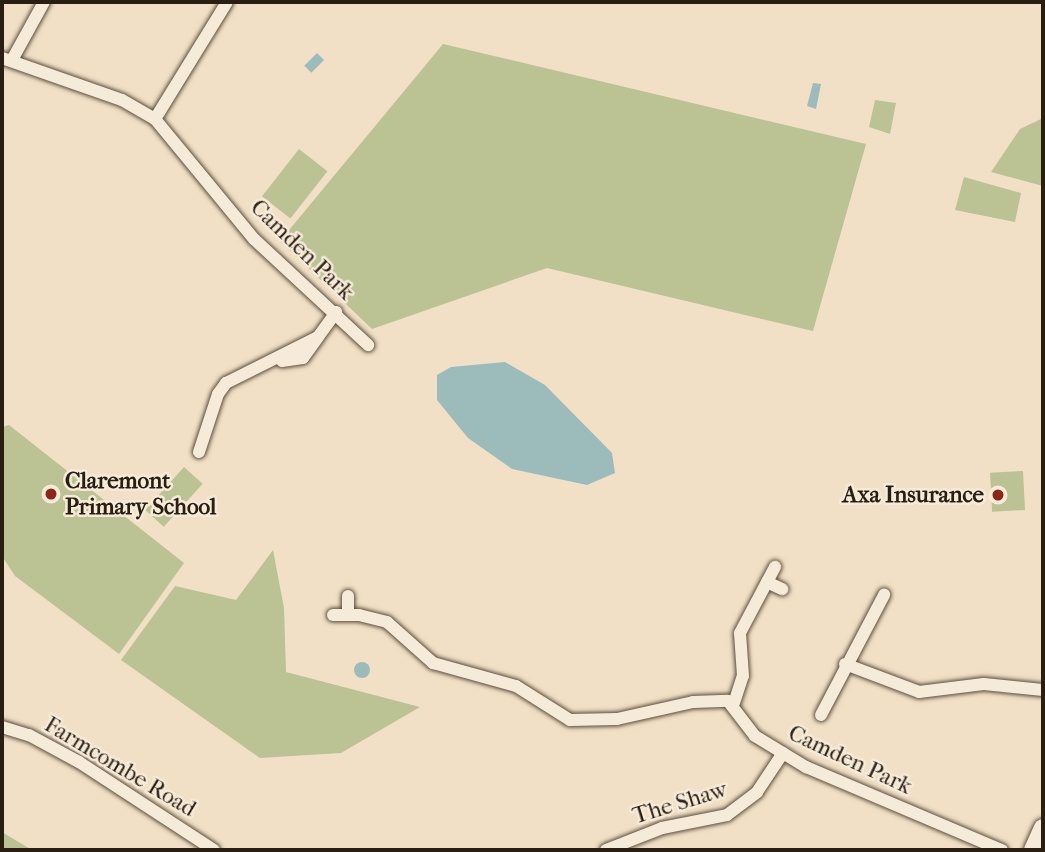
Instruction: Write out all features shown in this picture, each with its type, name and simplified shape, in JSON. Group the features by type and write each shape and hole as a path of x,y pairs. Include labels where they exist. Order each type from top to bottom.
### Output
{"street":[{"path":"7,59 44,2"},
{"path":"155,119 227,2"},
{"name":"Camden Park","path":"7,59 122,100 155,119 254,239 336,312 368,345"},
{"path":"199,453 218,394 226,383 272,363 303,358 336,312"},
{"path":"332,614 348,614 387,622 433,663 516,686 570,720 617,719 710,700 734,703 743,676 740,633 775,567"},
{"path":"767,582 782,589"},
{"path":"821,715 845,664 866,635 884,595"},
{"path":"348,596 348,614"},
{"path":"845,664 919,692 984,684 1043,690"},
{"name":"Camden Park","path":"734,703 755,736 783,753 840,784 1002,850"},
{"name":"Farmcombe Road","path":"2,727 29,735 79,762 214,850"},
{"name":"The Shaw","path":"606,850 652,831 727,815 743,806 783,753"}],"green space":[{"path":"443,44 866,144 813,331 547,268 372,329 280,241"},
{"path":"875,100 896,103 890,134 869,127"},
{"path":"1043,118 1043,186 991,172 1020,129"},
{"path":"299,149 327,171 290,218 262,196"},
{"path":"964,177 1021,193 1015,222 955,210"},
{"name":"Claremont Primary School","path":"9,425 184,563 119,654 15,576 2,556 2,427"},
{"path":"184,467 203,484 164,527 145,510"},
{"path":"1023,471 1025,510 992,512 990,473"},
{"path":"273,550 284,608 286,672 420,707 341,753 260,758 121,660 175,586 236,600"},
{"path":"2,832 32,850 2,850"}],"water":[{"path":"317,53 324,60 311,73 304,66"},
{"path":"813,83 821,84 816,109 807,106"},
{"path":"505,362 545,385 612,453 615,473 587,485 512,469 468,438 437,400 437,375 451,367"},
{"path":"362,662 370,670 362,678 354,670"}],"place":[{"name":"Claremont Primary School","path":"51,494"},
{"name":"Axa Insurance","path":"998,495"}]}
